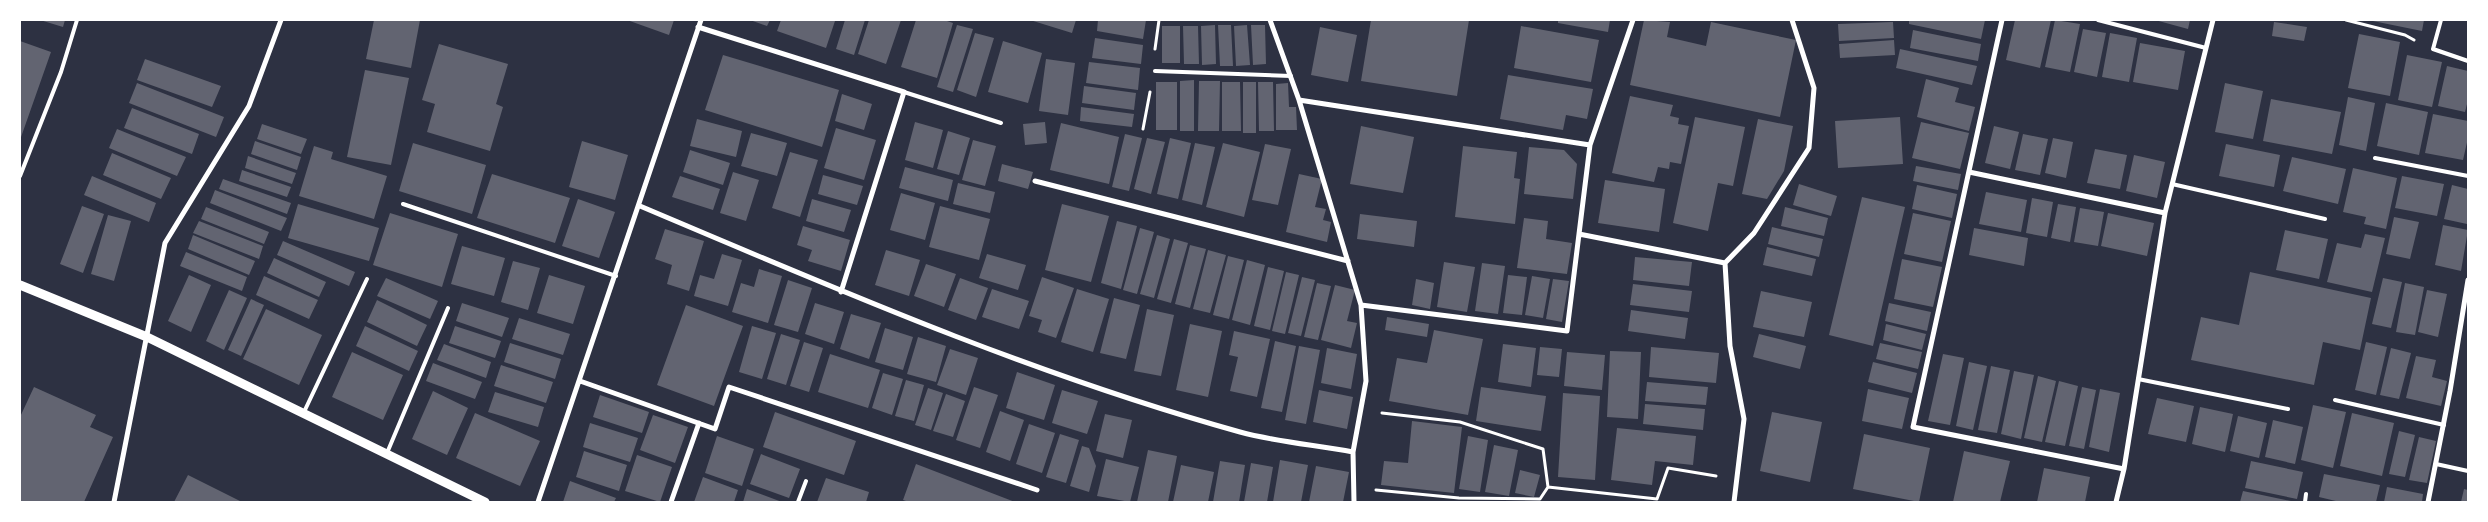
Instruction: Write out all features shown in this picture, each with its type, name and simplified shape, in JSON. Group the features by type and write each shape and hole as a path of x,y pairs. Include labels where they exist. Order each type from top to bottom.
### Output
{"street":[{"path":"114,502 165,243 249,106 280,20"},
{"path":"538,502 640,206 700,20"},
{"path":"1270,20 1300,100 1361,305 1366,381 1353,452 1354,502"},
{"path":"1361,305 1567,331 1590,145 1633,20"},
{"path":"1734,502 1744,419 1730,346 1724,263 1754,233 1809,148 1814,88 1792,20"},
{"path":"2002,20 1913,427 2124,469"},
{"path":"2116,502 2124,469 2165,213 2213,20"},
{"path":"698,27 904,92 841,292"},
{"path":"1300,100 1590,145"},
{"path":"1968,172 2165,213"},
{"path":"1035,181 1348,260"},
{"path":"640,206 841,292 1094,387 1242,433 1353,452"},
{"path":"1579,234 1724,263"},
{"path":"2428,502 2444,424 2468,280"},
{"path":"20,285 146,337 485,502"},
{"path":"580,381 715,429 729,388 1037,490"},
{"path":"671,502 699,423"}],"lane":[{"path":"20,176 61,72 76,20"},
{"path":"2098,20 2206,48"},
{"path":"2441,20 2433,49 2468,61"},
{"path":"1155,71 1291,76"},
{"path":"904,92 1001,123"},
{"path":"2375,158 2468,176"},
{"path":"2172,184 2325,219"},
{"path":"403,204 616,276"},
{"path":"303,413 367,279"},
{"path":"387,454 448,308"},
{"path":"2138,380 2288,409"},
{"path":"2335,400 2444,424"},
{"path":"2436,464 2468,471"},
{"path":"798,502 806,481"},
{"path":"2305,502 2306,494"}],"path":[{"path":"2346,20 2404,35 2433,49"},
{"path":"1354,488 1459,498 1540,499 1548,487 1543,449 1460,422 1360,411"},
{"path":"1548,487 1657,499 1668,468 1737,480"}],"building":[{"path":"40,20 65,20 63,27"},
{"path":"374,20 420,20 411,68 366,59"},
{"path":"627,20 674,20 669,35"},
{"path":"750,20 770,20 767,26"},
{"path":"781,20 835,21 826,48 777,31"},
{"path":"845,20 865,20 854,55 836,49"},
{"path":"869,20 901,20 886,64 858,54"},
{"path":"916,20 944,20 953,23 937,78 901,67"},
{"path":"1030,20 1076,20 1072,33"},
{"path":"1098,20 1146,20 1143,39 1097,31"},
{"path":"1371,20 1469,20 1457,96 1361,81"},
{"path":"1558,20 1610,20 1608,32 1558,23"},
{"path":"1644,20 1670,22 1667,37 1706,46 1711,22 1796,40 1780,117 1630,85"},
{"path":"1909,20 1985,20 1981,39 1909,24"},
{"path":"2015,20 2051,20 2040,68 2006,60"},
{"path":"2055,20 2080,24 2070,72 2045,67"},
{"path":"2155,20 2190,20 2188,29"},
{"path":"2368,20 2424,20 2422,31"},
{"path":"1893,22 1894,38 1839,41 1838,24"},
{"path":"2274,22 2307,27 2304,41 2272,36"},
{"path":"957,25 973,29 953,92 937,87"},
{"path":"1215,25 1216,64 1202,65 1201,26"},
{"path":"1218,25 1231,25 1233,66 1220,66"},
{"path":"1247,25 1250,65 1236,66 1234,26"},
{"path":"1251,25 1265,25 1266,64 1253,65"},
{"path":"1162,26 1180,26 1180,63 1162,63"},
{"path":"1183,26 1198,26 1199,64 1184,64"},
{"path":"1521,26 1599,40 1591,82 1514,68"},
{"path":"1320,27 1357,35 1348,82 1311,75"},
{"path":"2083,29 2106,33 2097,77 2074,72"},
{"path":"1913,30 1981,44 1978,61 1910,48"},
{"path":"975,33 994,38 976,97 957,90"},
{"path":"2110,33 2137,38 2129,82 2102,77"},
{"path":"2359,34 2400,42 2390,96 2348,88"},
{"path":"1095,38 1143,45 1141,64 1092,58"},
{"path":"1894,40 1895,55 1840,58 1839,44"},
{"path":"20,41 51,52 20,140"},
{"path":"1003,41 1042,53 1028,103 988,92"},
{"path":"2140,43 2185,51 2178,90 2133,82"},
{"path":"439,44 508,64 496,104 503,107 490,151 427,132 435,104 422,100"},
{"path":"1900,49 1977,66 1972,85 1896,68"},
{"path":"723,55 839,90 822,147 705,110"},
{"path":"2407,55 2442,62 2432,107 2398,100"},
{"path":"145,59 221,86 212,107 137,80"},
{"path":"1046,59 1075,63 1068,115 1039,111"},
{"path":"1089,62 1140,68 1138,90 1086,83"},
{"path":"2447,66 2468,71 2468,100 2465,112 2438,106"},
{"path":"365,70 409,78 391,165 347,157"},
{"path":"1508,75 1593,89 1587,119 1566,115 1563,130 1500,119"},
{"path":"1926,79 1959,88 1955,102 1975,107 1969,131 1917,117"},
{"path":"1194,80 1194,131 1180,131 1180,81"},
{"path":"1199,81 1220,81 1219,131 1198,131"},
{"path":"1156,82 1177,82 1177,130 1156,130"},
{"path":"1222,82 1240,82 1241,131 1222,131"},
{"path":"1243,82 1256,82 1256,133 1243,133"},
{"path":"1258,82 1273,82 1274,131 1259,131"},
{"path":"137,83 224,117 216,137 129,103"},
{"path":"1288,83 1289,107 1296,107 1297,130 1276,130 1276,84"},
{"path":"2225,83 2263,91 2253,139 2215,132"},
{"path":"1084,86 1136,93 1134,110 1082,103"},
{"path":"842,94 872,104 864,130 835,121"},
{"path":"1630,96 1673,105 1670,116 1679,118 1678,124 1689,126 1681,164 1670,162 1669,169 1658,167 1654,182 1612,173"},
{"path":"2348,97 2375,103 2366,151 2339,145"},
{"path":"2271,99 2341,112 2332,154 2263,141"},
{"path":"2386,103 2428,112 2419,155 2377,146"},
{"path":"1081,107 1134,114 1132,127 1080,121"},
{"path":"132,108 199,134 192,154 124,128"},
{"path":"2433,114 2468,121 2468,138 2463,160 2425,153"},
{"path":"1695,117 1745,127 1733,186 1718,183 1708,231 1673,223"},
{"path":"1900,117 1903,164 1838,168 1835,121"},
{"path":"697,119 742,131 736,157 690,146"},
{"path":"1758,119 1793,126 1784,171 1767,199 1742,194"},
{"path":"915,122 943,130 933,168 905,160"},
{"path":"1045,122 1047,143 1025,145 1023,124"},
{"path":"1921,122 1969,133 1960,169 1912,158"},
{"path":"1061,123 1119,137 1109,184 1050,170"},
{"path":"262,124 307,139 301,154 257,139"},
{"path":"1361,126 1414,137 1403,193 1350,184"},
{"path":"1994,126 2019,132 2010,169 1985,163"},
{"path":"836,128 876,140 864,180 824,168"},
{"path":"117,129 186,157 177,176 109,148"},
{"path":"948,131 970,138 959,175 937,169"},
{"path":"751,133 787,143 777,176 741,166"},
{"path":"1125,134 1142,138 1129,191 1112,187"},
{"path":"2023,134 2048,139 2040,175 2015,170"},
{"path":"1147,138 1165,142 1151,194 1134,189"},
{"path":"1170,138 1191,143 1178,199 1157,194"},
{"path":"2053,138 2073,142 2066,178 2045,173"},
{"path":"973,140 996,146 985,186 962,180"},
{"path":"255,141 301,157 297,170 251,154"},
{"path":"582,141 628,155 615,200 569,187"},
{"path":"413,143 486,165 472,214 399,191"},
{"path":"1195,143 1215,147 1202,205 1182,200"},
{"path":"1223,143 1260,152 1244,217 1206,207"},
{"path":"1265,144 1291,149 1278,205 1252,200"},
{"path":"2226,144 2280,155 2274,187 2219,176"},
{"path":"314,146 333,152 331,159 387,176 374,219 299,196"},
{"path":"1463,146 1517,152 1514,178 1520,179 1515,224 1455,217"},
{"path":"1529,147 1564,150 1577,164 1573,199 1524,194"},
{"path":"2095,149 2127,155 2120,189 2087,183"},
{"path":"690,150 730,163 723,185 683,172"},
{"path":"790,152 818,160 800,217 772,208"},
{"path":"112,153 171,178 161,199 103,175"},
{"path":"2134,155 2165,162 2157,198 2126,191"},
{"path":"248,156 296,173 292,184 245,168"},
{"path":"2292,157 2346,169 2338,204 2283,191"},
{"path":"1002,164 1033,172 1028,189 998,181"},
{"path":"1916,166 1961,174 1958,190 1913,181"},
{"path":"905,167 953,180 948,201 899,188"},
{"path":"2353,168 2397,178 2386,229 2364,224 2366,217 2343,212"},
{"path":"242,170 291,187 287,197 239,181"},
{"path":"733,172 759,180 746,221 720,213"},
{"path":"492,174 570,198 555,243 477,218"},
{"path":"1299,174 1322,179 1315,207 1326,209 1323,220 1331,222 1327,242 1286,232"},
{"path":"823,175 863,186 857,205 818,194"},
{"path":"92,176 156,203 149,222 84,195"},
{"path":"680,176 720,189 713,210 672,197"},
{"path":"2402,176 2444,184 2437,216 2395,208"},
{"path":"223,179 291,203 287,214 219,189"},
{"path":"1605,180 1665,189 1659,232 1598,223"},
{"path":"958,183 995,192 990,213 953,204"},
{"path":"1799,184 1837,196 1831,216 1793,205"},
{"path":"1917,185 1957,194 1952,218 1912,209"},
{"path":"2452,185 2468,189 2467,224 2444,219"},
{"path":"215,190 287,218 281,231 210,203"},
{"path":"1986,192 2027,200 2021,232 1979,224"},
{"path":"901,193 935,203 925,240 890,230"},
{"path":"1862,197 1905,207 1873,346 1829,335"},
{"path":"2032,198 2053,202 2047,237 2026,233"},
{"path":"578,199 615,212 599,258 562,246"},
{"path":"812,199 851,210 844,232 806,221"},
{"path":"298,204 379,228 369,261 288,238"},
{"path":"1062,204 1109,216 1091,282 1045,270"},
{"path":"2058,204 2076,207 2070,242 2051,238"},
{"path":"82,206 104,214 83,273 60,264"},
{"path":"940,206 990,219 979,260 929,247"},
{"path":"206,207 269,232 264,244 201,219"},
{"path":"1785,207 1828,218 1824,236 1781,226"},
{"path":"2080,208 2104,212 2098,246 2074,242"},
{"path":"390,213 458,234 442,287 373,265"},
{"path":"1913,213 1951,221 1942,262 1904,254"},
{"path":"2108,213 2154,223 2147,256 2101,246"},
{"path":"1360,214 1417,221 1414,247 1357,239"},
{"path":"108,215 131,221 114,281 91,274"},
{"path":"2394,217 2419,222 2410,259 2386,254"},
{"path":"1524,218 1548,221 1546,239 1572,243 1567,274 1517,268"},
{"path":"199,221 263,246 259,259 193,233"},
{"path":"1117,221 1137,226 1121,289 1101,283"},
{"path":"2443,225 2468,230 2461,271 2435,265"},
{"path":"803,226 850,240 841,271 808,261 812,250 797,245"},
{"path":"1772,227 1823,239 1819,257 1768,244"},
{"path":"1140,228 1154,232 1137,294 1123,290"},
{"path":"1974,228 2028,238 2024,266 1969,255"},
{"path":"665,229 704,241 689,291 667,284 672,265 655,259"},
{"path":"2285,230 2328,239 2319,279 2276,270"},
{"path":"2365,234 2385,238 2372,292 2327,282 2337,243 2361,248"},
{"path":"193,235 255,261 249,275 188,249"},
{"path":"1157,235 1170,239 1154,298 1140,294"},
{"path":"1174,239 1188,243 1171,303 1157,299"},
{"path":"283,241 355,272 349,286 277,255"},
{"path":"1190,245 1206,249 1190,308 1175,304"},
{"path":"462,246 505,258 494,296 451,284"},
{"path":"1767,247 1816,259 1812,276 1763,265"},
{"path":"886,250 920,260 909,296 875,285"},
{"path":"1208,250 1226,255 1210,313 1193,309"},
{"path":"186,252 247,277 242,291 180,266"},
{"path":"722,254 742,260 728,306 694,296 700,275 714,279"},
{"path":"987,254 1026,265 1018,290 979,278"},
{"path":"1228,256 1244,260 1229,319 1213,315"},
{"path":"1635,257 1692,262 1689,286 1633,280"},
{"path":"274,258 326,282 319,297 267,273"},
{"path":"1902,259 1942,267 1933,307 1894,299"},
{"path":"1247,260 1265,265 1250,325 1232,320"},
{"path":"513,261 540,268 528,310 501,302"},
{"path":"1444,262 1475,267 1467,312 1437,307"},
{"path":"1482,263 1505,266 1498,314 1475,311"},
{"path":"926,264 956,274 944,307 914,296"},
{"path":"1268,267 1284,271 1270,330 1254,326"},
{"path":"759,269 782,276 768,323 732,312 741,283 754,287"},
{"path":"1286,272 1299,275 1285,334 1272,331"},
{"path":"2250,272 2371,298 2360,350 2323,342 2314,385 2191,360 2201,317 2239,325"},
{"path":"189,275 211,285 191,332 168,321"},
{"path":"549,275 585,286 573,324 537,313"},
{"path":"1508,275 1527,277 1522,315 1503,313"},
{"path":"264,276 318,300 309,319 256,295"},
{"path":"1532,276 1550,279 1543,318 1525,315"},
{"path":"1042,277 1074,288 1056,338 1038,332 1042,320 1029,316"},
{"path":"1302,277 1315,280 1301,336 1288,333"},
{"path":"386,278 438,301 430,319 377,296"},
{"path":"960,278 988,288 976,320 948,310"},
{"path":"2383,278 2402,282 2391,328 2372,324"},
{"path":"1416,279 1434,283 1430,309 1412,305"},
{"path":"1553,279 1569,281 1562,322 1546,319"},
{"path":"788,280 812,288 798,332 774,325"},
{"path":"1317,283 1331,286 1318,340 1304,337"},
{"path":"2405,283 2424,287 2415,335 2396,332"},
{"path":"1633,284 1692,291 1689,312 1630,305"},
{"path":"1335,285 1355,290 1347,321 1357,323 1351,348 1321,340"},
{"path":"992,289 1029,301 1019,329 982,317"},
{"path":"1077,289 1109,299 1093,352 1061,342"},
{"path":"229,290 247,298 224,350 206,341"},
{"path":"2427,290 2447,294 2438,337 2418,332"},
{"path":"1761,291 1812,302 1804,337 1753,327"},
{"path":"1114,298 1140,305 1126,359 1100,353"},
{"path":"251,299 264,305 241,356 228,350"},
{"path":"377,300 427,325 417,346 367,322"},
{"path":"462,303 509,318 502,337 456,321"},
{"path":"815,303 844,312 834,344 805,334"},
{"path":"1889,303 1931,312 1927,331 1885,321"},
{"path":"686,305 743,326 714,406 657,385"},
{"path":"266,309 322,335 299,385 243,359"},
{"path":"1147,309 1174,315 1161,376 1134,371"},
{"path":"1631,310 1688,318 1685,339 1628,331"},
{"path":"851,314 881,323 869,359 840,349"},
{"path":"1387,317 1429,324 1427,337 1385,330"},
{"path":"519,318 570,334 563,355 512,339"},
{"path":"1190,324 1222,331 1208,397 1176,390"},
{"path":"1886,324 1926,334 1922,350 1883,340"},
{"path":"365,326 418,351 409,371 356,346"},
{"path":"455,326 501,341 495,358 449,343"},
{"path":"752,326 776,333 762,379 739,372"},
{"path":"885,328 913,337 903,370 875,362"},
{"path":"1434,330 1483,339 1468,415 1389,401 1397,358 1427,363"},
{"path":"1234,331 1270,339 1257,397 1230,391 1238,357 1229,355"},
{"path":"781,334 800,340 786,385 767,379"},
{"path":"1759,334 1806,346 1800,369 1753,357"},
{"path":"918,337 946,346 936,382 907,374"},
{"path":"1275,341 1296,346 1282,412 1261,408"},
{"path":"804,342 823,348 809,392 790,386"},
{"path":"2366,342 2387,347 2376,395 2355,390"},
{"path":"510,343 561,359 555,379 504,362"},
{"path":"1880,343 1922,352 1918,369 1876,359"},
{"path":"444,344 491,362 486,378 437,360"},
{"path":"1503,344 1536,348 1531,387 1498,382"},
{"path":"1299,346 1320,350 1306,424 1285,420"},
{"path":"1540,347 1562,349 1559,377 1537,375"},
{"path":"1651,347 1719,353 1716,383 1649,377"},
{"path":"1327,348 1357,354 1351,389 1321,383"},
{"path":"2391,348 2411,353 2399,399 2380,395"},
{"path":"950,349 978,358 966,395 937,385"},
{"path":"1610,351 1641,352 1638,419 1607,417"},
{"path":"352,352 403,375 383,420 332,397"},
{"path":"1567,352 1605,355 1602,390 1564,386"},
{"path":"830,354 880,370 868,408 818,392"},
{"path":"1943,354 1964,358 1950,425 1928,421"},
{"path":"2416,356 2436,360 2432,377 2447,381 2441,406 2406,398"},
{"path":"1873,362 1917,373 1912,393 1868,382"},
{"path":"1969,362 1987,366 1973,430 1956,426"},
{"path":"433,363 482,382 475,399 426,381"},
{"path":"501,365 553,382 546,403 494,386"},
{"path":"1991,366 2010,370 1997,433 1978,430"},
{"path":"2014,371 2034,375 2021,439 2001,434"},
{"path":"1017,372 1055,385 1044,420 1006,408"},
{"path":"883,373 903,379 892,415 872,408"},
{"path":"2038,376 2056,381 2042,442 2024,438"},
{"path":"906,380 924,385 914,421 895,416"},
{"path":"2059,381 2078,386 2065,446 2045,442"},
{"path":"1647,382 1708,387 1706,405 1645,401"},
{"path":"34,387 96,415 90,427 113,437 84,502 20,502 20,417"},
{"path":"974,387 998,395 980,448 956,440"},
{"path":"1481,387 1546,396 1541,431 1476,421"},
{"path":"2082,387 2096,390 2084,449 2069,446"},
{"path":"928,388 943,393 931,430 915,425"},
{"path":"1868,389 1909,398 1902,429 1862,421"},
{"path":"2100,389 2120,393 2109,452 2089,447"},
{"path":"1062,390 1098,401 1087,434 1052,423"},
{"path":"1319,390 1353,397 1347,429 1313,422"},
{"path":"433,391 468,408 447,455 412,439"},
{"path":"495,392 544,407 538,427 488,412"},
{"path":"1563,393 1600,396 1595,480 1558,477"},
{"path":"946,394 965,401 953,437 933,431"},
{"path":"600,395 649,412 642,433 593,417"},
{"path":"2157,398 2194,406 2186,442 2148,434"},
{"path":"1645,404 1705,409 1703,430 1643,424"},
{"path":"2313,405 2346,412 2333,468 2301,460"},
{"path":"2200,407 2233,414 2225,452 2192,444"},
{"path":"1000,411 1024,420 1010,461 986,452"},
{"path":"775,412 856,441 844,475 763,447"},
{"path":"1772,412 1822,422 1810,482 1760,471"},
{"path":"475,413 540,441 520,486 456,458"},
{"path":"2352,413 2394,423 2382,476 2340,466"},
{"path":"1105,414 1132,420 1123,458 1096,451"},
{"path":"653,415 688,427 675,463 640,450"},
{"path":"2238,416 2267,423 2259,458 2230,451"},
{"path":"2273,420 2303,427 2295,464 2265,457"},
{"path":"1412,421 1462,427 1454,493 1381,485 1384,461 1408,463"},
{"path":"590,423 638,438 630,462 583,447"},
{"path":"1029,424 1055,433 1042,473 1016,464"},
{"path":"1617,428 1696,436 1693,465 1655,461 1652,485 1611,480"},
{"path":"2399,431 2415,435 2405,477 2389,474"},
{"path":"1060,434 1079,440 1066,483 1046,477"},
{"path":"1864,434 1930,448 1919,502 1853,489"},
{"path":"717,436 754,449 742,486 705,473"},
{"path":"1468,436 1488,440 1480,492 1459,489"},
{"path":"2419,437 2436,441 2427,483 2409,480"},
{"path":"1494,445 1518,450 1509,496 1485,492"},
{"path":"1082,446 1089,448 1096,466 1089,492 1070,486"},
{"path":"1148,450 1177,456 1168,502 1137,502"},
{"path":"584,451 627,465 619,491 576,477"},
{"path":"1964,451 2010,461 2000,502 1953,502"},
{"path":"761,454 800,469 789,498 750,484"},
{"path":"637,455 672,467 660,502 625,491"},
{"path":"1106,459 1139,467 1130,502 1097,496"},
{"path":"1280,460 1308,465 1301,502 1273,502"},
{"path":"1220,461 1245,465 1239,502 1213,502"},
{"path":"2251,461 2303,472 2297,499 2245,488"},
{"path":"1251,463 1273,467 1267,502 1244,502"},
{"path":"916,464 1015,502 909,502 903,500"},
{"path":"1181,465 1214,472 1208,502 1173,502"},
{"path":"1316,466 1349,472 1343,502 1309,502"},
{"path":"2044,468 2090,477 2085,502 2037,502"},
{"path":"1520,470 1540,475 1534,497 1515,493"},
{"path":"2324,474 2380,485 2376,502 2340,502 2319,497"},
{"path":"188,475 242,502 174,502"},
{"path":"703,477 738,490 734,502 694,502"},
{"path":"826,478 869,492 866,502 817,502"},
{"path":"570,481 616,498 614,502 563,502"},
{"path":"2387,487 2423,494 2422,502 2384,502"},
{"path":"747,489 782,502 743,502"},
{"path":"2464,489 2468,490 2468,502 2461,502"},
{"path":"2243,491 2291,501 2291,502 2240,502"}]}
